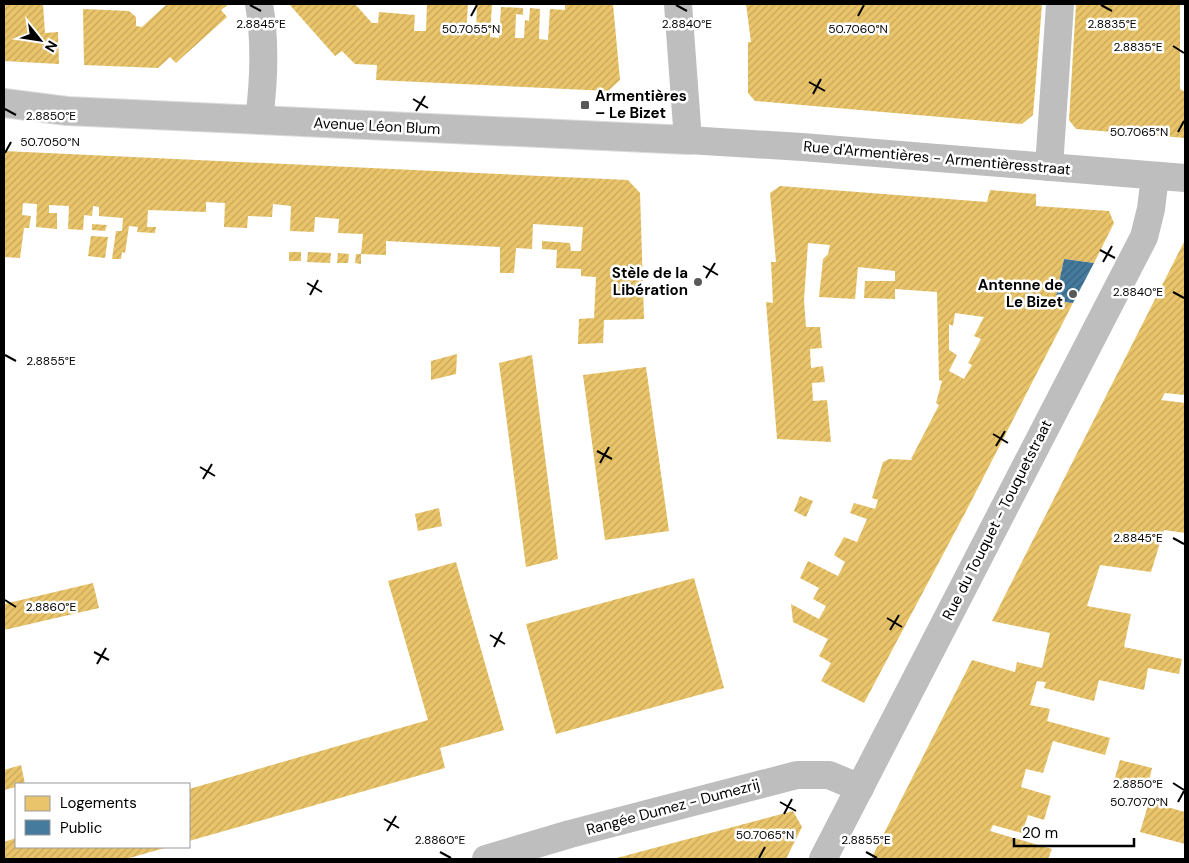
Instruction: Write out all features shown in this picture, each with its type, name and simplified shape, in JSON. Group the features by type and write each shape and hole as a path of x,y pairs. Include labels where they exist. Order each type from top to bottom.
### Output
{"street":[{"path":"259,4 264,32 263,92 259,120"},
{"path":"678,4 688,140"},
{"path":"1049,167 1060,4"},
{"name":"Avenue Léon Blum","path":"4,103 67,111 688,140"},
{"name":"Avenue Léon Blum","path":"4,115 67,111"},
{"name":"Rue d'Armentières - Armentièresstraat","path":"688,140 802,147 1185,178"},
{"name":"Rue du Touquet - Touquetstraat","path":"823,859 1144,237 1156,176"},
{"name":"Rangée Dumez - Dumezrij","path":"486,859 570,834 797,775 829,775 860,788"}],"building: Logements":[{"path":"4,4 43,4 45,33 58,32 59,64 4,61"},
{"path":"167,4 229,4 221,10 227,17 176,63 170,57 158,68 84,65 83,9 129,11 136,17 136,26 142,27"},
{"path":"289,4 355,4 372,23 378,23 379,12 415,15 414,31 426,31 427,4 468,4 466,33 476,33 477,4 492,4 490,37 499,38 501,7 523,8 523,15 516,14 515,38 524,38 525,20 529,21 530,8 540,9 539,39 548,40 550,9 565,10 565,4 613,4 620,80 608,91 376,80 377,65 355,64 342,51 335,56"},
{"path":"746,4 1042,4 1033,115 1022,124 755,101 748,93 748,42 751,42"},
{"path":"1076,4 1180,4 1180,89 1185,92 1185,138 1076,129 1069,120"},
{"path":"4,151 628,180 640,193 644,319 604,320 603,343 578,344 579,319 594,318 596,277 581,276 581,269 556,268 557,250 542,249 542,241 570,243 571,251 581,251 583,227 533,224 532,249 516,248 514,273 500,273 500,247 386,241 386,255 361,254 363,234 338,233 339,219 315,217 314,232 290,231 291,206 273,204 272,217 248,216 247,228 224,227 225,203 206,202 206,212 148,210 147,227 156,227 155,233 137,232 138,227 129,226 125,253 122,252 121,259 112,259 116,231 122,231 123,218 99,216 99,207 93,206 92,216 84,215 83,230 68,229 69,206 49,205 49,213 57,213 57,229 36,227 37,204 23,203 22,215 31,216 29,228 24,228 20,258 4,257"},
{"path":"780,186 987,202 990,190 1036,194 1036,206 1109,211 1114,223 1094,263 1064,259 1055,301 1073,303 964,515 864,703 821,681 831,663 819,656 828,639 793,622 791,604 819,619 826,606 813,599 819,588 800,578 808,561 838,576 845,562 834,555 844,537 857,542 867,519 850,513 854,503 875,509 878,500 872,498 883,462 889,459 913,460 911,459 939,405 936,403 942,381 939,380 937,292 895,289 895,299 864,298 865,281 895,281 895,271 858,267 855,299 819,297 823,259 828,254 830,245 808,243 804,300 806,327 820,327 822,348 810,349 811,368 823,366 825,382 812,383 813,401 827,400 831,442 777,439 766,302 773,303 771,262 776,262 770,193","holes":["955,313 984,317 974,336 981,339 968,363 972,365 964,379 949,371 957,355 949,350 949,324 953,326"]},
{"path":"92,224 107,225 105,231 92,230"},
{"path":"91,236 108,237 105,258 88,256"},
{"path":"1185,240 1185,395 1165,393 1161,400 1185,403 1185,533 1164,530 1151,572 1100,565 1087,606 1131,614 1124,647 1182,659 1179,674 1148,668 1144,690 1099,680 1094,701 1044,688 1046,682 1037,681 1030,705 1050,709 1047,721 1110,738 1105,755 1053,741 1043,773 1026,769 1021,787 1051,796 1044,820 1028,815 1022,833 993,825 990,831 1052,849 1048,859 871,859 972,660 1015,672 1017,662 1042,668 1050,633 992,621"},
{"path":"289,252 301,252 301,261 289,261"},
{"path":"308,252 331,253 330,263 307,262"},
{"path":"338,253 349,254 348,263 337,263"},
{"path":"356,254 361,254 361,264 355,263"},
{"path":"457,354 456,374 431,380 431,361"},
{"path":"532,355 558,559 526,567 499,363"},
{"path":"646,367 669,531 605,540 583,375"},
{"path":"800,496 813,501 806,517 794,511"},
{"path":"439,508 442,526 418,531 415,514"},
{"path":"456,562 504,730 440,748 445,768 190,841 190,789 428,720 388,581"},
{"path":"694,578 724,688 556,734 526,624"},
{"path":"93,583 99,608 4,630 4,604"},
{"path":"1120,760 1152,768 1147,789 1114,781"},
{"path":"21,765 25,783 15,783 15,787 4,790 4,770"},
{"path":"1149,802 1185,812 1185,844 1140,832"},
{"path":"793,811 802,827 786,859 613,859"},
{"path":"15,838 15,848 164,848 126,859 4,859 4,842"}],"building: Public":[{"path":"1064,259 1094,263 1073,303 1055,301"}],"place":[{"name":"Armentières – Le Bizet","path":"585,105"},
{"name":"Stèle de la Libération","path":"698,282"},
{"name":"Antenne de Le Bizet","path":"1073,294"}]}
